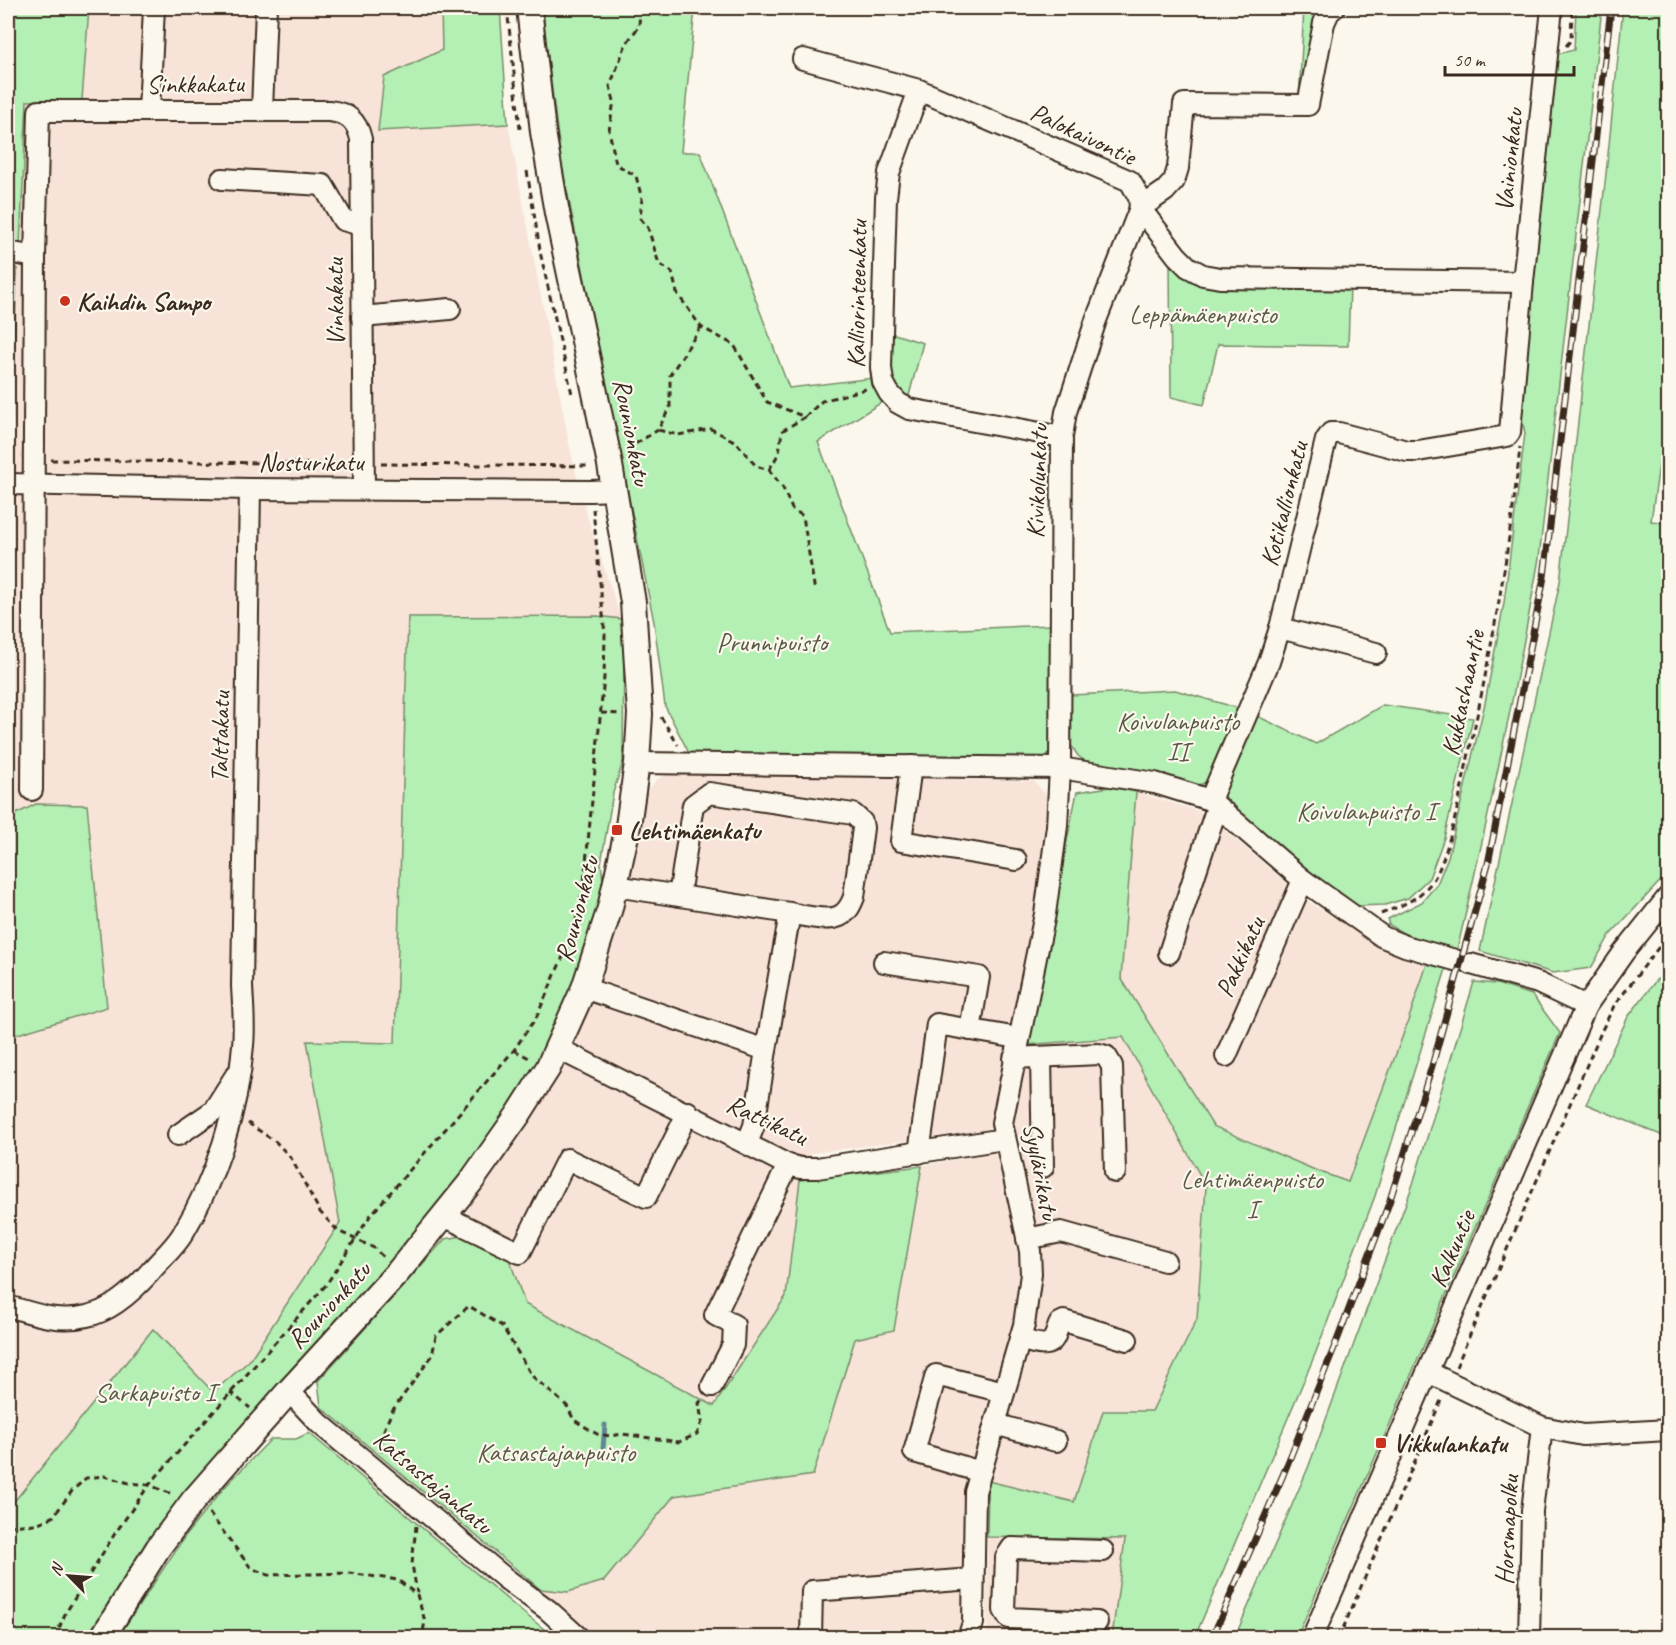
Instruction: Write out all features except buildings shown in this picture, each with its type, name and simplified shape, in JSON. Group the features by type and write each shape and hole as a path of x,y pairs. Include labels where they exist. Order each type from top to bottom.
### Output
{"main road":[{"name":"Rounionkatu","path":"102,1638 158,1548 193,1501 289,1391 398,1272 444,1216 518,1115 548,1068 584,988 602,936 628,826 637,763 640,714 633,602 595,460 543,132 529,8"}],"street":[{"path":"148,111 154,8"},
{"path":"262,110 266,8"},
{"path":"1140,208 1165,191 1174,181 1178,168 1184,104 1308,105 1324,23 1329,12 1334,8"},
{"name":"Vainionkatu","path":"1523,282 1552,8"},
{"name":"Palokaivontie","path":"803,59 919,90 1130,181 1139,197 1140,208 1177,256 1188,267 1203,275 1220,278 1523,282"},
{"name":"Kalliorinteenkatu","path":"919,90 889,173 886,198 881,368 883,382 898,403 909,409 1062,436"},
{"name":"Sinkkakatu","path":"35,257 39,111 329,111 340,112 351,118"},
{"name":"Vinkakatu","path":"351,118 358,128 361,139 364,489"},
{"path":"222,179 322,185 343,220 361,225"},
{"name":"Kivikolunkatu","path":"1060,768 1062,436 1066,412 1096,320 1140,208"},
{"path":"8,252 35,257 32,790"},
{"path":"1510,432 1523,282"},
{"path":"362,317 450,309"},
{"name":"Kotikallionkatu","path":"1169,953 1214,803 1281,628 1326,440 1331,433 1339,433 1407,451 1418,451 1507,436 1510,432"},
{"name":"Nosturikatu","path":"8,484 250,489 603,490"},
{"name":"Talttakatu","path":"8,1306 52,1319 88,1316 117,1303 140,1283 181,1236 209,1183 232,1113 241,1067 243,1042 250,489"},
{"path":"1281,628 1376,653"},
{"path":"637,763 1060,768 1155,783 1214,803 1303,880 1383,937 1405,946 1538,983 1586,1006"},
{"path":"911,766 901,841 1016,860"},
{"name":"Syylärikatu","path":"969,1638 973,1623 975,1492 1020,1339 1029,1297 1031,1274 1027,1239 1002,1123 1045,914 1057,826 1060,768"},
{"path":"615,886 679,896 790,913 828,919 838,917 851,906 854,897 864,828 858,817 853,814 709,793 693,805 679,896"},
{"name":"Pakkikatu","path":"1226,1056 1303,880"},
{"name":"Kalkuntie","path":"1312,1638 1586,1006 1624,952 1668,897"},
{"path":"747,1143 754,1126 790,913"},
{"path":"884,962 979,977 970,1030"},
{"path":"584,988 766,1050"},
{"path":"919,1153 937,1024 1018,1038"},
{"name":"Rattikatu","path":"557,1048 788,1165 801,1168 817,1168 1004,1139"},
{"path":"1014,1058 1100,1054 1110,1060 1114,1172"},
{"path":"1041,1057 1043,1167"},
{"path":"178,1135 213,1111 241,1067"},
{"path":"444,1216 520,1253 567,1159 646,1197 688,1113"},
{"path":"712,1386 733,1345 734,1324 715,1315 788,1165"},
{"path":"1027,1239 1061,1232 1165,1261"},
{"path":"1020,1339 1041,1345 1048,1344 1053,1340 1060,1323 1064,1322 1127,1340"},
{"path":"1428,1372 1542,1426 1583,1435 1668,1430"},
{"path":"981,1472 914,1452 917,1441 936,1375 1004,1392"},
{"name":"Katsastajankatu","path":"289,1391 319,1423 506,1579 548,1610 579,1638"},
{"path":"995,1424 1056,1441"},
{"name":"Horsmapolku","path":"1529,1638 1532,1511 1542,1426"},
{"path":"1097,1622 1009,1618 1004,1610 1006,1557 1012,1548 1103,1551"},
{"path":"974,1556 1006,1557"},
{"path":"811,1638 812,1592 973,1579"}],"path":[{"path":"507,8 522,140"},
{"path":"640,8 639,26 626,44 610,86 614,101 609,130 616,164 636,176 642,199 640,218 648,228 659,264 672,272 677,293 701,327 734,345 766,402 805,417"},
{"path":"526,163 541,256 574,400"},
{"path":"8,460 364,464 595,460 658,430 670,407 670,375 701,327"},
{"path":"769,470 779,453 782,431 805,417 822,401 883,382"},
{"path":"658,430 678,435 711,429 736,442 756,466 769,470 783,488 792,509 802,516 815,592"},
{"name":"Kukkashaantie","path":"1369,927 1381,914 1404,906 1421,895 1435,878 1456,810 1478,716 1502,595 1520,447 1518,438 1510,432"},
{"path":"55,1638 65,1614 114,1535 149,1485 326,1285 370,1216 514,1050 537,1016 556,975 575,925 584,883 604,677 603,490 595,460"},
{"path":"1339,1638 1554,1137 1610,1014 1668,935"},
{"path":"232,1113 260,1130 291,1158 320,1212 338,1230 374,1248 398,1272"},
{"path":"379,1472 384,1430 392,1412 432,1356 436,1336 469,1306 502,1326 532,1376 567,1406 574,1420 597,1434 611,1436 622,1434 679,1442 696,1434 702,1422 699,1403 712,1386"},
{"path":"8,1526 36,1524 53,1517 72,1491 86,1478 104,1476 129,1483 149,1485 193,1501 210,1514 251,1568 268,1575 349,1573 398,1580 417,1595"},
{"path":"420,1506 414,1535 412,1564 417,1595 425,1621 422,1638"}],"shaded area":[{"path":"89,8 441,8 442,50 384,77 378,131 508,124 571,453 587,516 621,619 597,616 408,617 395,1044 307,1041 340,1222 249,1361 213,1392 153,1329 8,1509 8,1037 106,1007 20,812 8,818 8,101 82,100"},
{"path":"669,773 1034,781 1048,797 1034,916 994,1118 989,1128 981,1131 812,1153 800,1180 786,1296 714,1406 525,1304 509,1258 463,1236 467,1208 526,1127 558,1074 582,1025 602,977 624,911 646,793 656,780"},
{"path":"1136,792 1205,813 1306,900 1381,947 1406,959 1427,964 1348,1182 1213,1125 1121,978"},
{"path":"1123,1037 1206,1186 1197,1319 1152,1411 1103,1411 1074,1503 988,1481 1032,1324 1009,1125 1025,1045"},
{"path":"992,1152 996,1155 1021,1251 1020,1292 1014,1324 965,1488 962,1622 955,1637 591,1637 540,1589 568,1592 604,1581 674,1496 813,1475 855,1339 894,1329 922,1166"},
{"path":"987,1537 1125,1539 1112,1637 987,1638"}],"green space":[{"path":"8,8 89,8 82,100 27,101 20,245 8,244"},
{"path":"441,8 500,8 508,124 378,131 384,77 442,50"},
{"name":"Prunnipuisto","path":"543,8 695,8 681,152 700,152 789,388 874,378 884,401 818,442 890,632 1052,625 1051,750 1044,758 690,755 665,706 654,622 561,161"},
{"path":"1304,8 1322,8 1299,99"},
{"path":"1576,8 1602,8 1539,558 1501,755 1457,950 1408,936 1388,924 1388,919 1422,902 1437,884 1448,857 1485,703 1504,603 1525,433 1519,406 1553,55 1574,50"},
{"path":"1623,8 1668,8 1668,402 1651,521 1668,523 1668,873 1610,935 1591,968 1553,973 1480,951 1560,582"},
{"name":"Leppämäenpuisto","path":"1170,259 1183,271 1350,286 1348,346 1218,344 1204,405 1171,397"},
{"path":"8,268 17,268 11,434 8,438"},
{"path":"888,332 923,343 907,403 891,388"},
{"name":"Sarkapuisto I","path":"597,616 621,619 624,640 623,762 613,793 601,863 604,890 568,1001 533,1073 457,1182 111,1602 88,1637 8,1638 8,1509 153,1329 213,1392 249,1361 340,1223 307,1041 395,1043 408,617"},
{"name":"Koivulanpuisto II","path":"1175,690 1241,709 1211,779 1202,784 1191,786 1151,773 1087,762 1078,756 1071,745 1071,695"},
{"name":"Koivulanpuisto I","path":"1383,705 1473,718 1444,838 1429,878 1408,898 1385,905 1355,906 1330,890 1230,804 1224,795 1225,785 1255,715 1316,744"},
{"name":"Lehtimäenpuisto I","path":"1110,787 1136,792 1121,978 1213,1126 1348,1182 1427,964 1446,969 1375,1196 1316,1352 1195,1637 1112,1637 1125,1539 987,1537 988,1481 1074,1502 1103,1411 1152,1411 1197,1319 1206,1186 1123,1037 1025,1045 1077,792"},
{"path":"36,804 87,805 107,1007 8,1037 8,818"},
{"path":"1657,979 1668,987 1668,1138 1586,1104 1628,1017"},
{"path":"1474,982 1497,984 1532,995 1560,1033 1297,1637 1235,1637 1308,1468 1413,1184"},
{"name":"Katsastajanpuisto","path":"922,1166 894,1330 855,1339 813,1475 674,1496 604,1581 568,1592 540,1589 321,1407 318,1381 445,1239 463,1236 509,1258 525,1304 714,1406 786,1296 800,1180"},
{"path":"309,1433 554,1637 118,1637 185,1536 223,1489 271,1439 296,1439"}],"waterway":[{"path":"603,1448 605,1425"}],"railway":[{"path":"1212,1638 1283,1475 1389,1203 1432,1066 1488,864 1544,577 1611,8"}],"place":[{"name":"Kaihdin Sampo","path":"65,301"},
{"name":"Lehtimäenkatu","path":"617,830"},
{"name":"Vikkulankatu","path":"1381,1443"}]}
